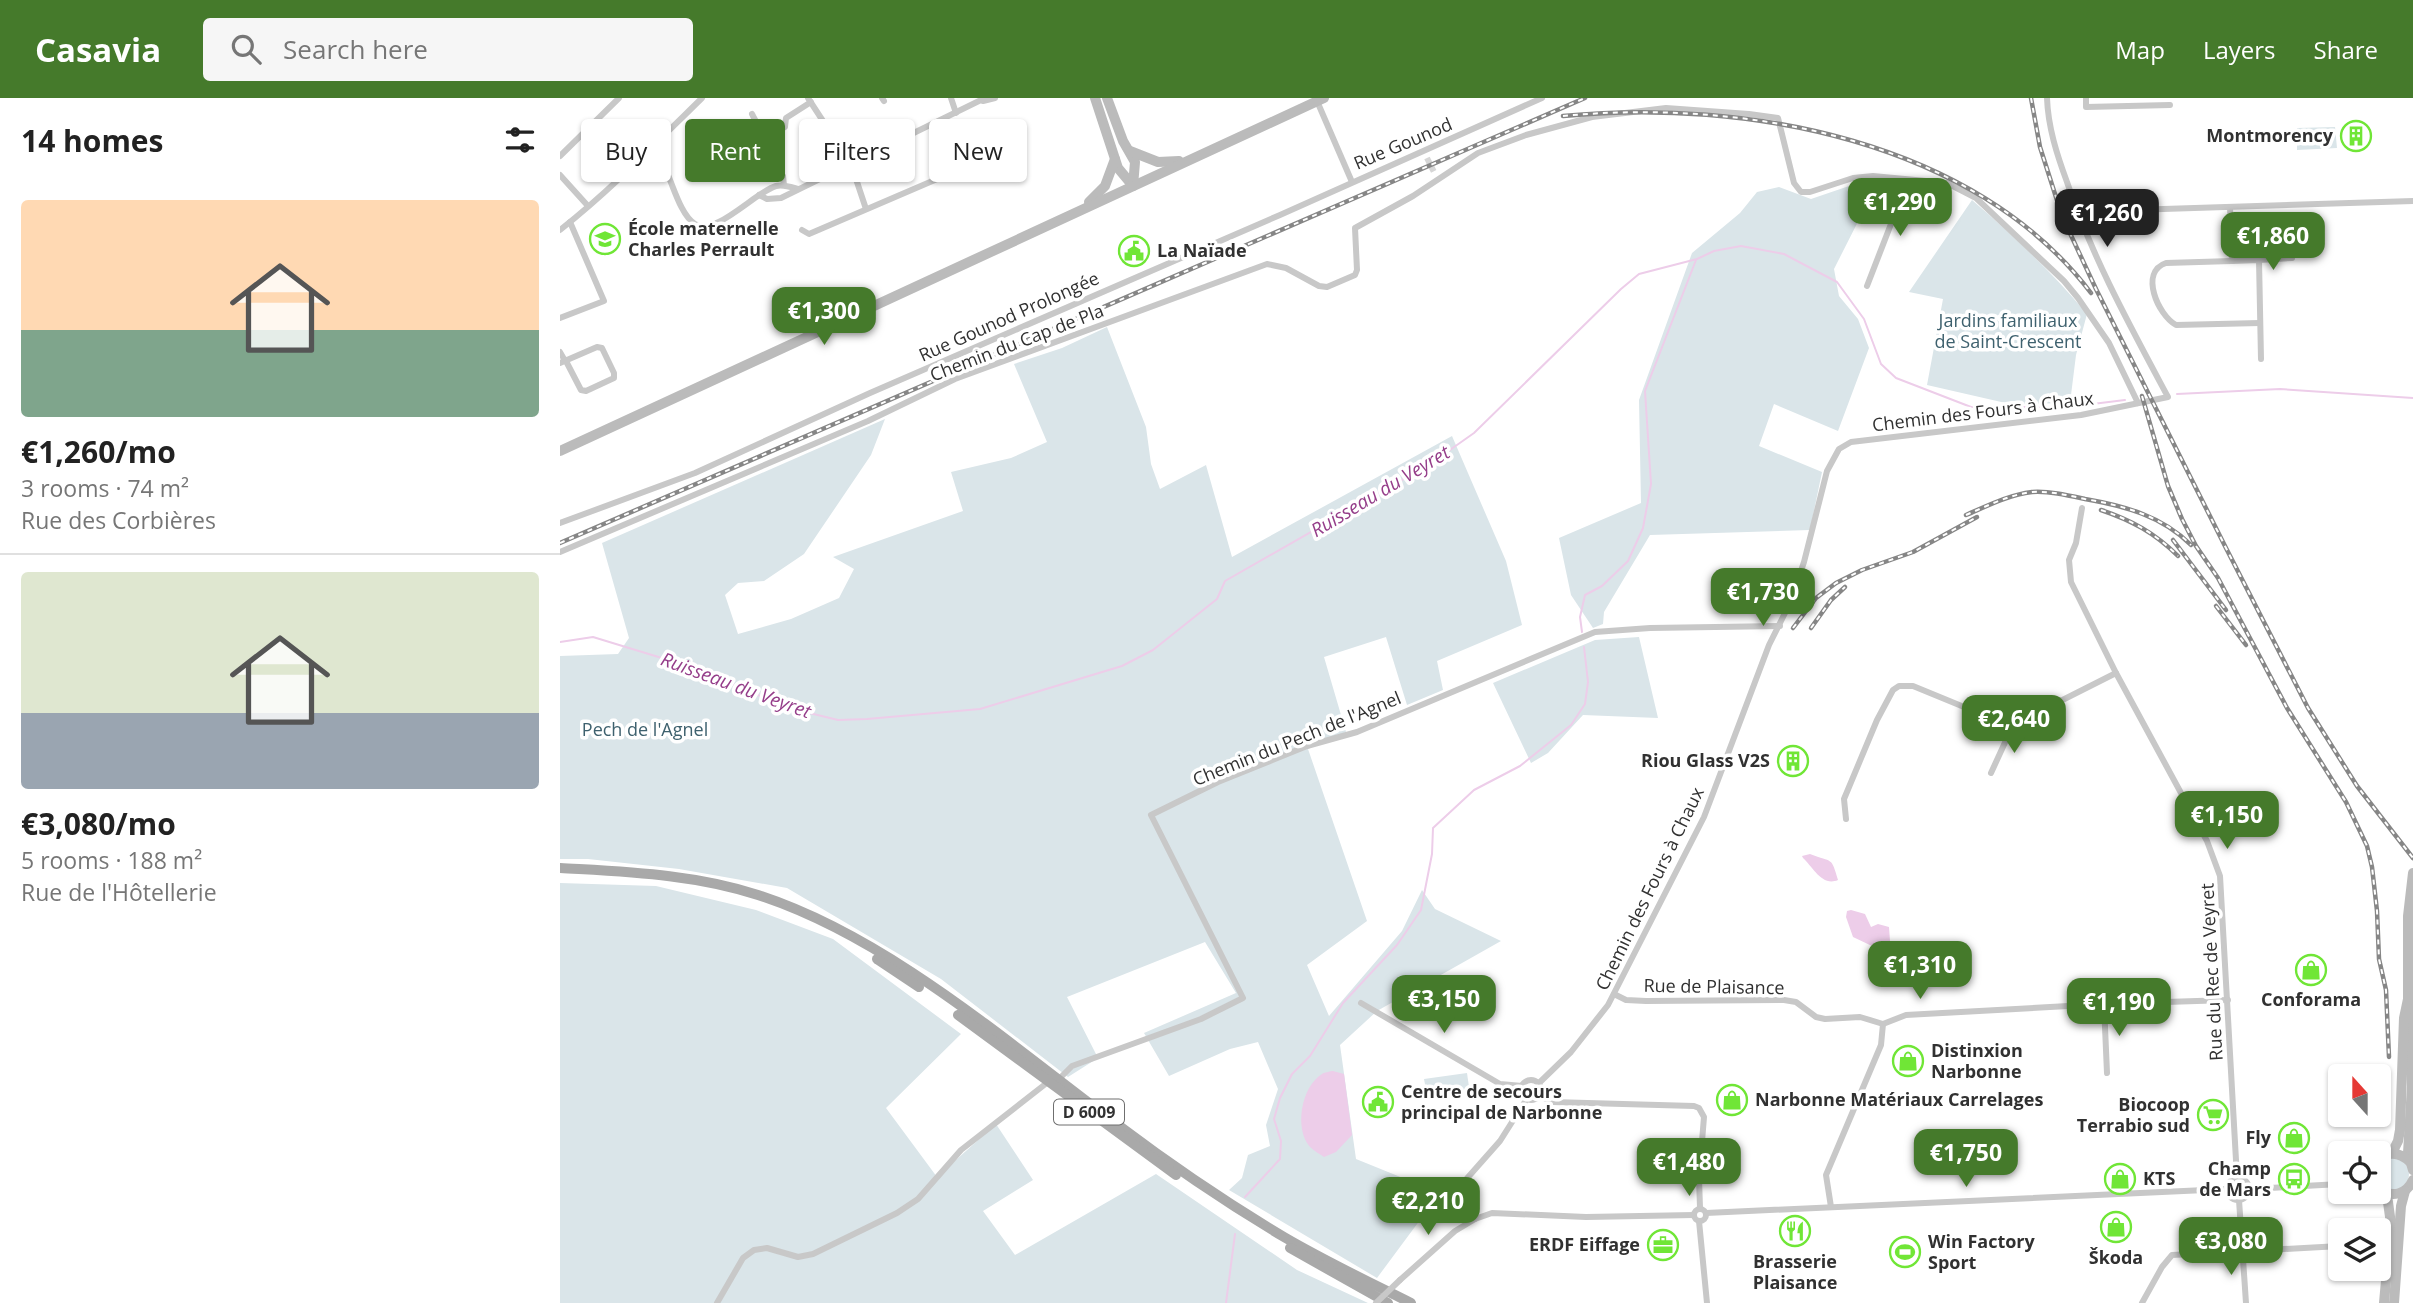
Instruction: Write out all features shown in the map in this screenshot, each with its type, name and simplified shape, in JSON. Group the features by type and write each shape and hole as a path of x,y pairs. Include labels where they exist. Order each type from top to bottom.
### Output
{"main road":[{"path":"1096,98 1115,159 1121,173 1133,186"},
{"path":"1107,98 1135,167 1133,186"},
{"path":"560,451 1320,100"},
{"path":"1130,151 1147,159 1168,163 1209,151"},
{"path":"1074,213 1105,186 1115,159"},
{"name":"D 6009","path":"560,868 683,877 738,889 791,907 848,934 890,959 1148,1156 1241,1218 1388,1303"},
{"name":"D 6009","path":"560,874 681,882 738,894 784,910 825,929 922,988 1244,1212 1319,1256 1411,1303"},
{"path":"2411,1166 2408,1153 2412,1086 2408,916 2412,878"},
{"path":"2410,1010 2400,1130 2392,1153 2400,1154 2411,1166"},
{"path":"2394,1303 2401,1240 2401,1206 2405,1191 2413,1180"},
{"path":"2391,1194 2398,1195 2405,1191"},
{"path":"2384,1303 2386,1244 2391,1224 2386,1204"}],"street":[{"path":"560,156 620,98"},
{"path":"671,128 702,98"},
{"path":"951,98 956,113"},
{"path":"915,133 983,100 995,98"},
{"name":"Rue Gounod","path":"1352,182 1426,155 1542,98"},
{"path":"2047,98 2047,112 2056,150 2078,216 2101,211 2413,201"},
{"path":"2086,98 2087,107 2170,105"},
{"path":"785,127 786,118 809,100 821,119"},
{"path":"1320,100 1352,182"},
{"path":"1434,172 1438,181 1464,160 1478,153 1526,135 1592,117 1666,108 1778,118 1794,183 1801,192 1810,192 1853,177 1873,176 1947,183 1976,198 2064,281 2078,298 2109,343 2138,403"},
{"path":"752,114 755,119"},
{"path":"802,230 808,234 965,167 945,118"},
{"path":"560,175 588,206"},
{"path":"1867,286 1908,180"},
{"name":"Chemin du Cap de Pla","path":"560,552 868,421 956,379 1267,264 1286,268 1327,288 1354,275 1357,270 1355,228 1438,181"},
{"path":"560,230 617,182"},
{"path":"671,182 684,211 695,225 703,227 712,226 779,185 799,189"},
{"path":"759,195 767,199 781,198 814,182"},
{"path":"857,182 866,209"},
{"name":"Rue Gounod Prolongée","path":"560,523 695,473 870,393 1352,182"},
{"path":"2230,207 2232,261"},
{"name":"Chemin des Fours à Chaux","path":"1539,1083 1571,1052 1597,1021 1614,994 1704,817 1769,645 1780,626 1804,562 1827,471 1839,449 1851,442 2081,415 2168,397 2106,280 2078,216"},
{"path":"560,318 604,300 570,222"},
{"path":"2260,323 2176,325 2170,322 2155,297 2154,271 2159,265 2166,263 2292,258"},
{"path":"2259,260 2261,359"},
{"path":"560,352 563,362 581,390 586,391 614,378 602,348 597,347 563,362"},
{"name":"Rue du Rec de Veyret","path":"2082,508 2076,543 2068,560 2071,582 2218,865 2222,890 2238,1178"},
{"name":"Chemin du Pech de l'Agnel","path":"717,1303 743,1258 754,1250 766,1248 798,1257 813,1254 897,1213 918,1199 961,1150 1072,1066 1201,1019 1243,998 1151,815 1219,782 1307,746 1357,732 1595,632 1650,628 1780,626"},
{"path":"1846,819 1844,799 1877,720 1893,690 1899,686 1913,686 2013,725 2036,716 2116,673"},
{"path":"1991,773 2013,725"},
{"name":"Rue de Plaisance","path":"1614,994 1626,1000 1646,1001 1784,1000 1796,1002 1815,1017 1860,1017 1883,1024 1906,1016 2104,1004 2228,1000"},
{"path":"1361,1003 1500,1084 1522,1086"},
{"path":"2104,1004 2107,1073"},
{"path":"1831,1207 1826,1175 1881,1045 1883,1024"},
{"path":"1528,1080 1539,1083 1542,1087 1540,1096 1531,1101 1526,1100 1521,1094 1522,1086 1528,1080"},
{"path":"1540,1096 1552,1102 1699,1108 1704,1117 1699,1178 1700,1208 1697,1218 1707,1303"},
{"path":"1475,1219 1463,1196 1462,1184 1500,1140 1526,1100"},
{"path":"2238,1178 2245,1180 2250,1189 2245,1199 2239,1200 2231,1199 2227,1189 2229,1182 2238,1178"},
{"path":"2250,1189 2328,1185"},
{"path":"1700,1208 1706,1213 2227,1189"},
{"path":"2239,1200 2246,1303"},
{"path":"1376,1303 1455,1231 1492,1213 1706,1218 1706,1213"},
{"path":"2142,1303 2162,1267 2172,1255 2328,1246"}],"green space":[{"path":"2335,127 2337,148 2297,150 2297,128"},
{"path":"1852,185 1874,190 1834,269 1839,296 1858,319 1869,348 1838,431 1774,404 1759,446 1822,472 1810,530 1650,535 1604,612 1603,624 1593,628 1571,595 1559,538 1641,503 1639,400 1692,253 1740,213 1757,192 1779,187 1811,199"},
{"name":"Jardins familiaux de Saint-Crescent","path":"1972,200 2032,255 2087,314 2076,355 2070,403 2010,404 1927,385 1943,299 1909,292"},
{"name":"Pech de l'Agnel","path":"1107,327 1146,427 1151,464 1160,489 1206,465 1232,557 1452,436 1506,561 1522,625 1437,661 1443,690 1407,705 1386,637 1324,657 1346,732 1308,749 1367,921 1307,965 1329,1016 1402,931 1422,890 1435,909 1501,941 1377,1011 1340,1045 1356,1159 1440,1193 1377,1278 1229,1190 1242,1178 1248,1155 1270,1146 1266,1125 1278,1089 1258,1042 1230,1049 1169,1076 1144,1033 1236,993 1205,942 1067,997 1098,1058 1068,1077 941,979 787,888 679,869 588,859 560,859 560,656 618,654 629,638 602,543 885,419 871,455 804,554 764,581 738,583 725,595 738,634 791,619 839,598 854,569 833,557 963,511 951,472 1011,458 1047,442 1014,364 1062,348"},
{"path":"1639,637 1658,718 1583,715 1548,753 1531,763 1493,683 1595,640"},
{"path":"560,883 656,886 756,910 833,939 961,1034 886,1108 937,1177 996,1124 1033,1180 983,1211 1015,1255 1156,1174 1297,1270 1368,1303 560,1303"},
{"path":"1467,1073 1470,1094 1428,1100 1424,1079"},
{"path":"2391,1158 2399,1159 2408,1168 2408,1180 2399,1189 2391,1190"}],"shaded area":[{"path":"1810,854 1830,861 1838,880 1827,881 1818,875 1802,856"},
{"path":"1847,911 1865,914 1871,927 1878,924 1889,927 1891,955 1853,937 1846,917"},
{"path":"1333,1071 1344,1074 1352,1135 1336,1152 1324,1157 1310,1147 1305,1139 1302,1109 1309,1088 1315,1080"}],"waterway":[{"name":"Ruisseau du Veyret","path":"560,642 593,637 701,670 785,707 838,720 980,709 1122,666 1153,650 1217,599 1225,581 1430,464 1474,433 1639,274 1697,259 1714,251 1741,246 1784,254 1837,282 1864,319 1881,364 1896,378 1971,407 2068,407 2125,400"},
{"path":"1582,632 1580,617 1585,595 1602,586 1628,561 1643,528 1651,484 1645,391 1696,260"},
{"name":"Ruisseau du Veyret","path":"2177,394 2280,389 2413,398"},
{"path":"1245,1197 1280,1159 1281,1141 1274,1119 1280,1098 1292,1074 1310,1056 1343,1003 1397,945 1421,910 1432,854 1433,828 1474,790 1520,766 1571,725 1585,704 1588,682 1584,647"},
{"path":"1226,1303 1235,1234"}],"tunnel":[{"path":"1427,158 1434,172"}],"railway":[{"path":"560,543 1585,98"},
{"path":"2031,98 2040,147 2062,216 2227,550 2308,708 2357,786 2413,858"},
{"path":"1563,116 1634,112 1707,115 1780,124 1852,141 1922,165 1986,199 2043,241 2091,293"},
{"path":"2142,396 2168,486 2182,519 2196,546 2218,578 2287,708 2346,802 2367,846 2377,911 2379,959 2386,990 2389,1057"},
{"path":"1966,515 2015,496 2032,492 2052,493 2114,505 2142,514 2168,527 2191,545"},
{"path":"2101,510 2142,528 2178,556"},
{"path":"1793,628 1816,598 1836,583 1862,570 1913,552 1977,517"},
{"path":"2173,540 2226,610"},
{"path":"1811,628 1831,600 1845,587"},
{"path":"2216,606 2246,645"}],"place":[{"name":"Montmorency","path":"2356,136"},
{"name":"École maternelle Charles Perrault","path":"605,239"},
{"name":"La Naïade","path":"1134,251"},
{"name":"Riou Glass V2S","path":"1793,761"},
{"name":"Conforama","path":"2311,970"},
{"name":"Distinxion Narbonne","path":"1908,1061"},
{"name":"Narbonne Matériaux Carrelages","path":"1732,1100"},
{"name":"Centre de secours principal de Narbonne","path":"1378,1102"},
{"name":"Biocoop Terrabio sud","path":"2213,1115"},
{"name":"Fly","path":"2294,1138"},
{"name":"KTS","path":"2120,1179"},
{"name":"Champ de Mars","path":"2294,1179"},
{"name":"Škoda","path":"2116,1227"},
{"name":"Brasserie Plaisance","path":"1795,1231"},
{"name":"ERDF Eiffage","path":"1663,1245"},
{"name":"Win Factory Sport","path":"1905,1252"}]}
